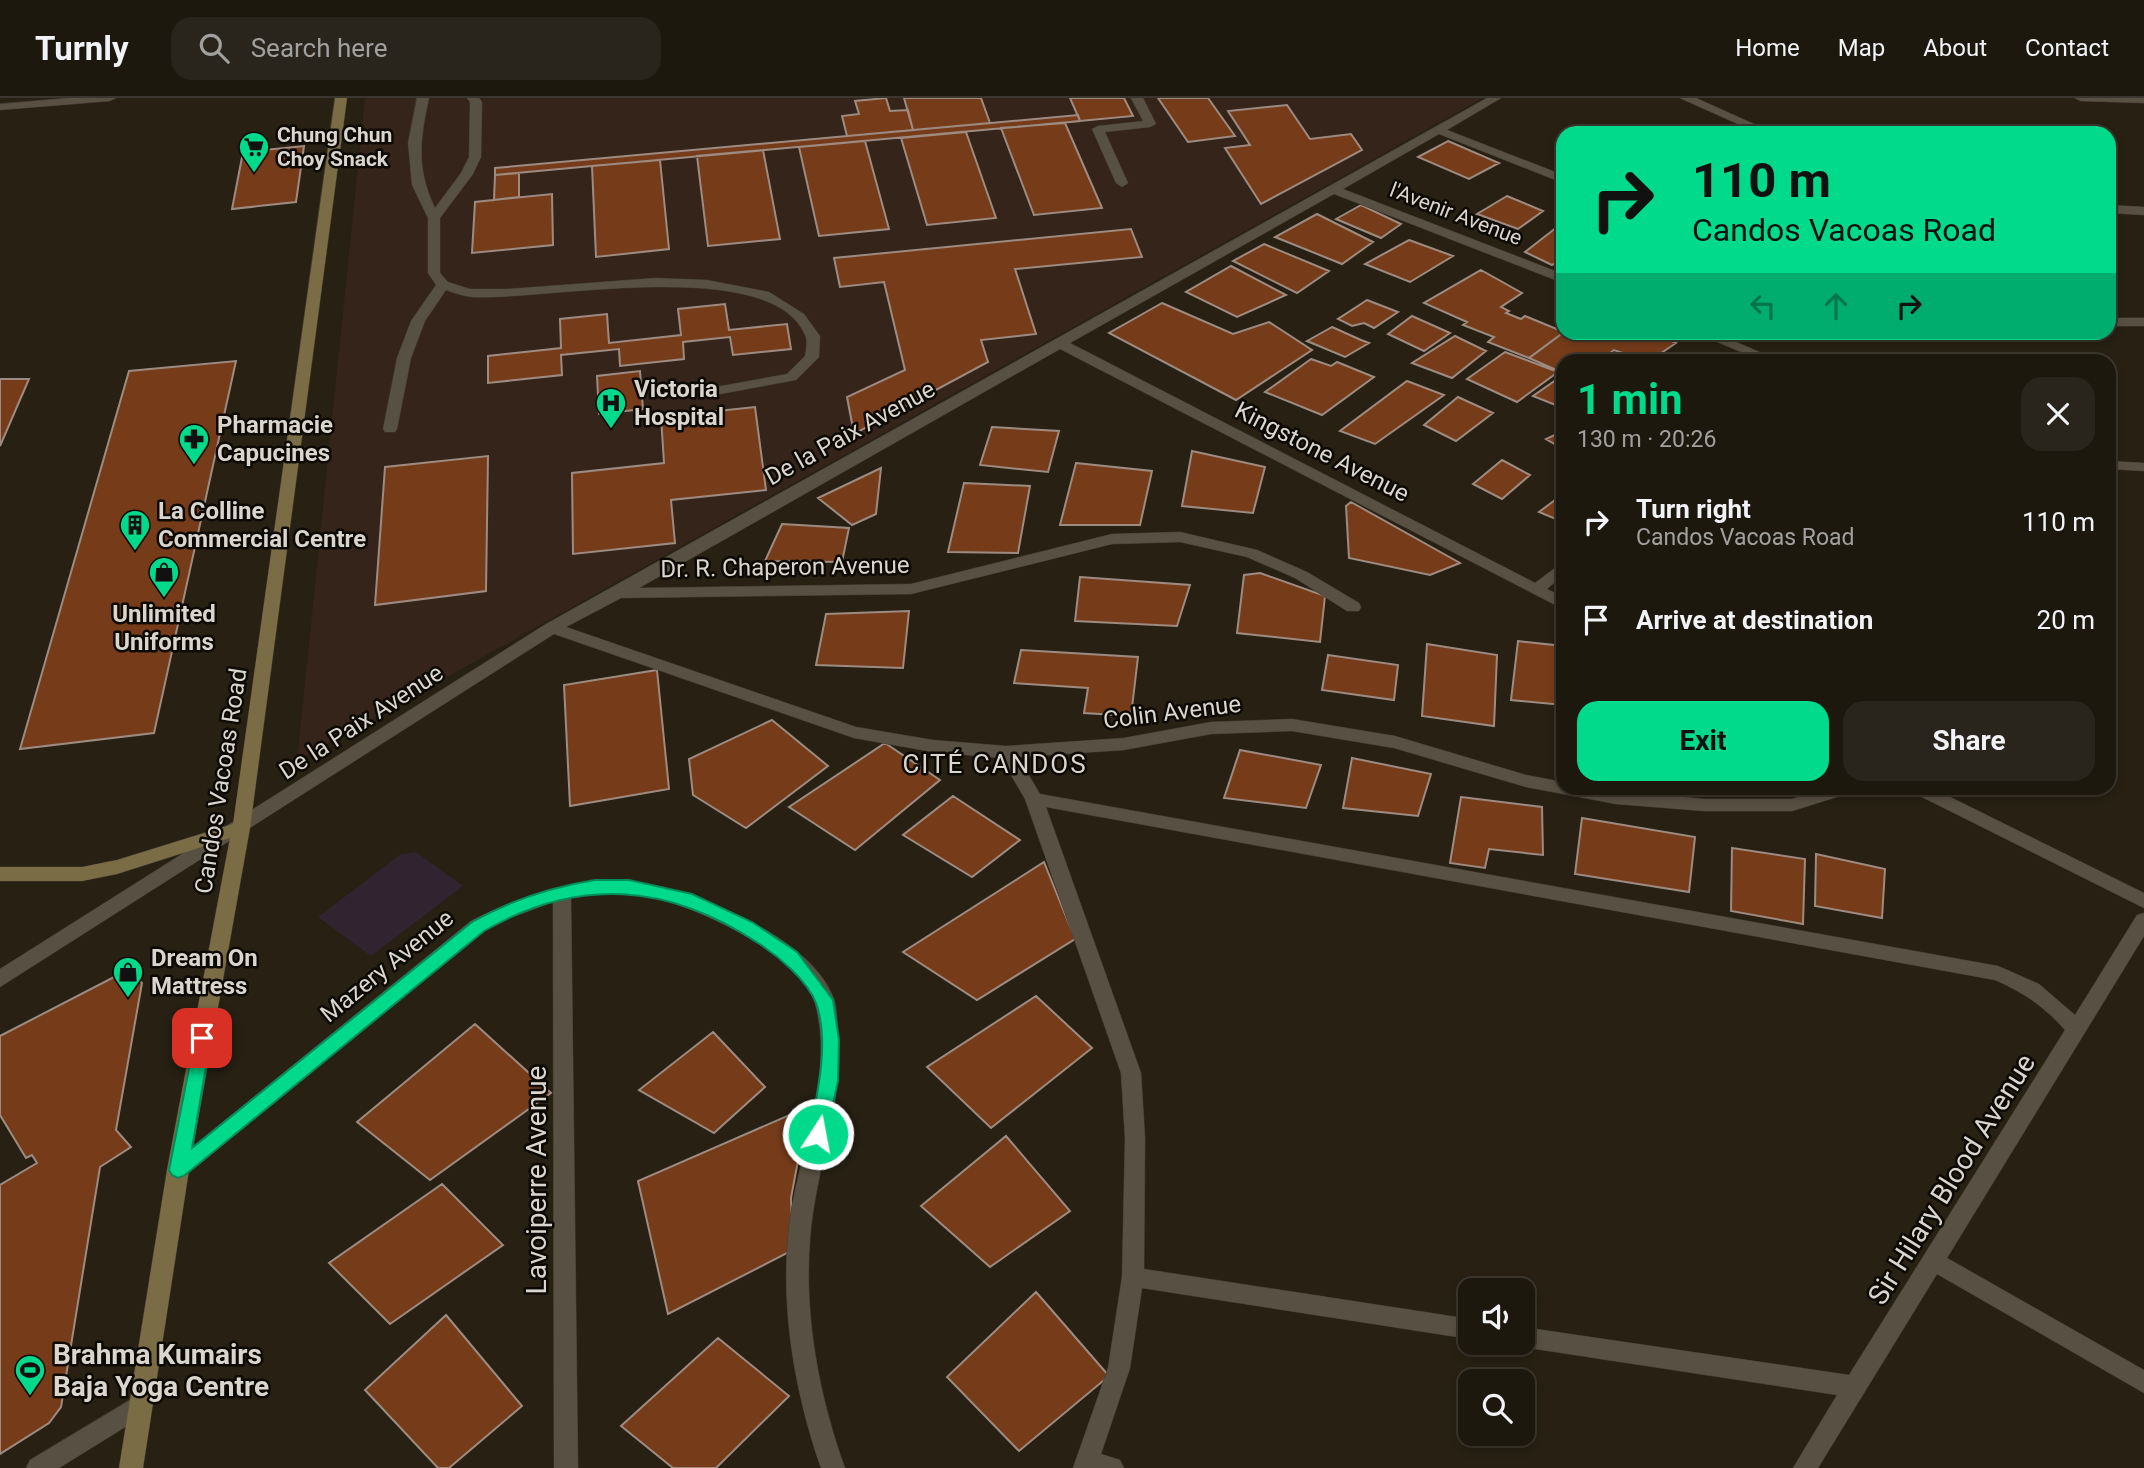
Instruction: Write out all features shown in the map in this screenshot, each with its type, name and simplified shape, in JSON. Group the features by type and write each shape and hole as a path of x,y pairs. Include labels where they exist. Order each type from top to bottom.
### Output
{"main road":[{"name":"Candos Vacoas Road","path":"131,1468 178,1170 241,828 341,98"},
{"path":"0,874 82,874 117,867 241,828"}],"street":[{"path":"0,107 110,98"},
{"path":"423,98 414,143 418,185 434,218 434,273 443,285 469,293 507,293 656,282 707,284 769,296 799,317 813,336 812,357 791,377 715,391"},
{"path":"434,218 467,174 475,157 476,102 473,98"},
{"path":"1122,184 1098,129 1150,124 1137,98"},
{"name":"De la Paix Avenue","path":"0,979 552,628 1495,98"},
{"path":"1686,98 1752,126"},
{"path":"2081,98 2144,100"},
{"path":"1438,130 1556,176"},
{"name":"l'Avenir Avenue","path":"1334,189 1556,276"},
{"path":"2116,209 2144,211"},
{"path":"390,429 408,345 418,321 443,285"},
{"path":"2116,322 2144,322"},
{"path":"1720,340 1756,354"},
{"name":"Kingstone Avenue","path":"1059,343 1556,600"},
{"path":"2116,465 2144,467"},
{"name":"Dr. R. Chaperon Avenue","path":"617,593 911,589 971,576 1051,552 1112,539 1180,537 1252,553 1301,576 1353,607"},
{"path":"1536,590 1556,573"},
{"name":"Colin Avenue","path":"552,628 853,732 933,746 1006,752 1124,744 1211,727 1292,725 1395,742 1526,781 1556,787"},
{"path":"1006,752 1034,799 1131,1073 1135,1138 1133,1277 1119,1368 1086,1466 1112,1468"},
{"name":"Colin Avenue","path":"1600,795 1704,806 1792,804 1823,795"},
{"path":"1932,795 2144,901"},
{"path":"1034,799 1998,973 2051,1000 2076,1029"},
{"name":"Mazery Avenue","path":"178,1170 478,926 507,910 562,892 595,887 629,886 686,899 746,927 791,956 824,1000 830,1040 829,1081 802,1215 799,1277 806,1365 824,1447 833,1468"},
{"name":"Lavoiperre Avenue","path":"562,892 566,1468"},
{"name":"Sir Hilary Blood Avenue","path":"1805,1468 2144,920"},
{"path":"1933,1261 2144,1382"},
{"path":"1133,1277 1458,1327"},
{"path":"1535,1338 1855,1387"},
{"path":"38,1468 140,1405"}],"shaded area":[{"name":"Victoria Hospital","path":"365,98 1483,98 297,761"},
{"path":"416,852 463,886 371,956 318,917 401,854"}],"building":[{"path":"886,98 890,111 908,110 913,130 847,136 842,116 859,114 855,101"},
{"path":"904,98 981,98 990,123 913,130"},
{"path":"1070,98 1124,98 1133,116 1080,121"},
{"path":"1158,98 1208,98 1235,136 1188,142"},
{"path":"1287,105 1310,139 1351,134 1362,150 1261,204 1225,148 1250,145 1228,111"},
{"path":"1078,115 1080,121 495,175 495,168"},
{"path":"1065,123 1102,208 1034,215 1001,128"},
{"path":"966,132 996,218 927,225 901,138"},
{"path":"865,141 889,229 819,236 799,147"},
{"path":"1448,141 1499,163 1469,179 1418,157"},
{"path":"304,146 296,202 232,209 243,152"},
{"path":"763,150 780,239 708,246 697,156"},
{"path":"660,160 669,249 596,257 592,166"},
{"path":"519,173 519,197 494,200 495,175"},
{"path":"552,194 553,245 472,253 475,202"},
{"path":"1507,196 1543,211 1518,229 1477,214"},
{"path":"1361,205 1401,224 1381,238 1336,219"},
{"path":"1317,214 1373,242 1342,264 1275,237"},
{"path":"1556,228 1556,262 1552,265 1525,252"},
{"path":"1131,229 1142,257 1015,269 1036,334 981,340 988,362 854,434 847,397 905,370 884,282 840,287 834,258"},
{"path":"1409,240 1453,256 1410,282 1365,264"},
{"path":"1264,244 1329,271 1297,293 1233,261"},
{"path":"1231,266 1286,295 1237,317 1186,292"},
{"path":"1481,270 1522,293 1501,307 1509,311 1506,313 1521,319 1525,316 1556,329 1556,338 1529,358 1488,342 1494,337 1463,325 1467,322 1424,303"},
{"path":"1367,300 1398,312 1374,328 1364,323 1352,326 1338,319"},
{"path":"1162,303 1233,334 1269,322 1312,350 1236,400 1109,333"},
{"path":"725,304 729,330 787,324 791,349 733,355 730,337 683,342 684,359 620,366 619,349 561,355 562,375 488,383 488,356 561,348 560,319 607,314 609,343 681,335 678,309"},
{"path":"1412,316 1450,333 1424,351 1388,334"},
{"path":"1332,327 1369,343 1345,357 1307,341"},
{"path":"1455,336 1486,351 1452,378 1412,363"},
{"path":"1556,338 1669,340 1676,343 1660,354 1626,354 1614,350 1609,354 1556,354 1556,370 1529,358"},
{"path":"1505,352 1556,371 1517,402 1467,379"},
{"path":"1311,359 1331,366 1337,362 1374,377 1322,415 1265,392"},
{"name":"La Colline Commercial Centre","path":"236,361 154,733 20,749 129,371"},
{"path":"640,371 643,409 599,414 597,376"},
{"path":"0,379 29,379 0,446"},
{"path":"1556,380 1556,405 1533,396"},
{"path":"1407,381 1444,395 1375,444 1340,431"},
{"path":"1458,397 1493,413 1456,441 1424,425"},
{"path":"755,407 766,490 671,500 675,543 573,554 572,473 664,463 661,417"},
{"path":"992,427 1059,431 1048,472 980,465"},
{"path":"1556,434 1556,445 1546,439"},
{"path":"1192,451 1265,467 1253,513 1182,506"},
{"path":"488,456 486,591 375,605 385,467"},
{"path":"1502,460 1530,475 1502,499 1473,484"},
{"path":"1076,463 1152,471 1140,525 1060,525"},
{"path":"881,468 876,514 852,525 818,498"},
{"path":"964,483 1030,486 1018,553 948,552"},
{"path":"1556,499 1556,519 1539,512"},
{"path":"1351,502 1460,563 1430,575 1349,558 1346,506"},
{"path":"782,524 849,528 842,562 765,561"},
{"path":"1260,573 1325,596 1320,642 1237,633 1244,575"},
{"path":"1080,577 1190,585 1177,626 1075,621"},
{"path":"909,611 903,668 816,665 826,614"},
{"path":"1518,641 1556,645 1556,704 1511,700"},
{"path":"1427,644 1497,655 1494,726 1422,716"},
{"path":"1021,650 1138,657 1131,716 1084,713 1088,688 1014,683"},
{"path":"1328,655 1398,665 1394,700 1322,690"},
{"path":"657,670 669,789 570,806 564,685"},
{"path":"772,720 828,766 746,828 693,795 689,759"},
{"path":"885,743 940,780 855,850 789,807"},
{"path":"1240,750 1321,765 1306,808 1224,798"},
{"path":"1352,758 1431,774 1418,816 1343,808"},
{"path":"953,796 1020,840 972,877 903,835"},
{"path":"1461,797 1542,807 1543,855 1489,849 1485,868 1450,863"},
{"path":"1582,818 1695,837 1689,892 1575,874"},
{"path":"1732,848 1805,859 1803,924 1731,911"},
{"path":"1816,854 1885,869 1882,918 1815,906"},
{"path":"1044,862 1075,939 977,1000 903,952"},
{"path":"134,975 142,983 116,1130 131,1147 100,1167 61,1407 49,1423 0,1454 0,1185 37,1163 32,1155 26,1158 0,1115 0,1036 116,976"},
{"path":"1036,996 1092,1048 991,1128 927,1067"},
{"path":"475,1024 551,1093 430,1180 357,1122"},
{"path":"713,1032 765,1087 714,1133 639,1090"},
{"path":"808,1107 791,1198 793,1250 668,1314 638,1181"},
{"path":"1006,1136 1070,1211 990,1267 921,1206"},
{"path":"442,1184 503,1245 390,1324 329,1263"},
{"path":"1036,1292 1109,1376 1019,1451 947,1377"},
{"path":"446,1315 522,1406 449,1468 438,1468 365,1390"},
{"path":"718,1338 789,1396 716,1468 673,1468 621,1426"}],"place":[{"name":"Chung Chun Choy Snack","path":"254,174"},
{"name":"Victoria Hospital","path":"611,430"},
{"name":"Pharmacie Capucines","path":"194,466"},
{"name":"La Colline Commercial Centre","path":"135,552"},
{"name":"Unlimited Uniforms","path":"164,599"},
{"name":"Dream On Mattress","path":"128,999"},
{"name":"Brahma Kumairs Baja Yoga Centre","path":"30,1397"}],"district":[{"name":"CITÉ CANDOS","path":"995,764"}],"route":[{"path":"202,1038 178,1170 478,926 507,910 562,892 629,886 686,899 746,927 791,956 824,1000 830,1040 829,1081 818,1134"}]}
